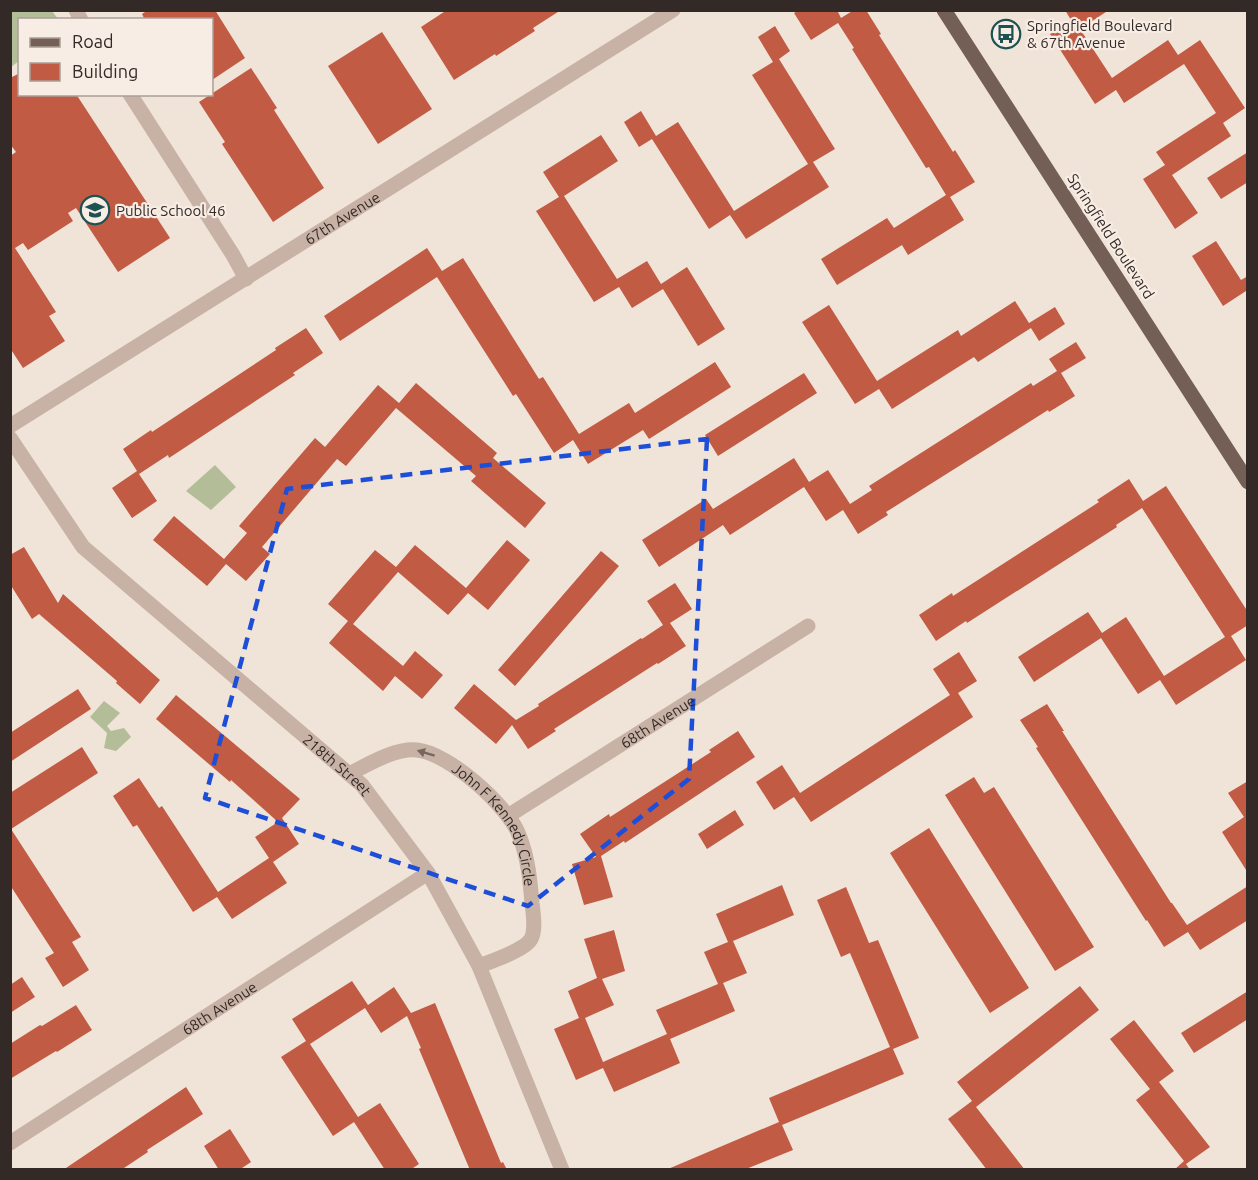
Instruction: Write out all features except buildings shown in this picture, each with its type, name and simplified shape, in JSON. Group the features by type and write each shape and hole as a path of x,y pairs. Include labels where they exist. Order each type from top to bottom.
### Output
{"main road":[{"name":"Springfield Boulevard","path":"945,11 1248,482"}],"street":[{"name":"67th Avenue","path":"10,426 673,10"},
{"path":"131,96 246,279"},
{"name":"218th Street","path":"10,438 83,546 362,785 428,873 479,966 562,1170"},
{"name":"68th Avenue","path":"508,816 808,626"},
{"name":"John F Kennedy Circle","path":"349,774 389,754 415,750 429,752 454,766 495,801 508,816 519,835 529,870 534,925 532,939 521,949 479,966"},
{"name":"68th Avenue","path":"10,1143 428,873"}],"highlighted area":[{"path":"707,439 689,779 528,906 205,798 287,489"}],"green space":[{"path":"11,10 52,11 57,18 18,18 18,62 11,67"},
{"path":"215,465 236,487 211,510 186,491"},
{"path":"104,701 120,713 107,726 111,731 124,728 131,737 116,751 104,748 107,733 90,717"}],"place":[{"name":"Springfield Boulevard & 67th Avenue","path":"1006,34"},
{"name":"Public School 46","path":"95,210"}]}
